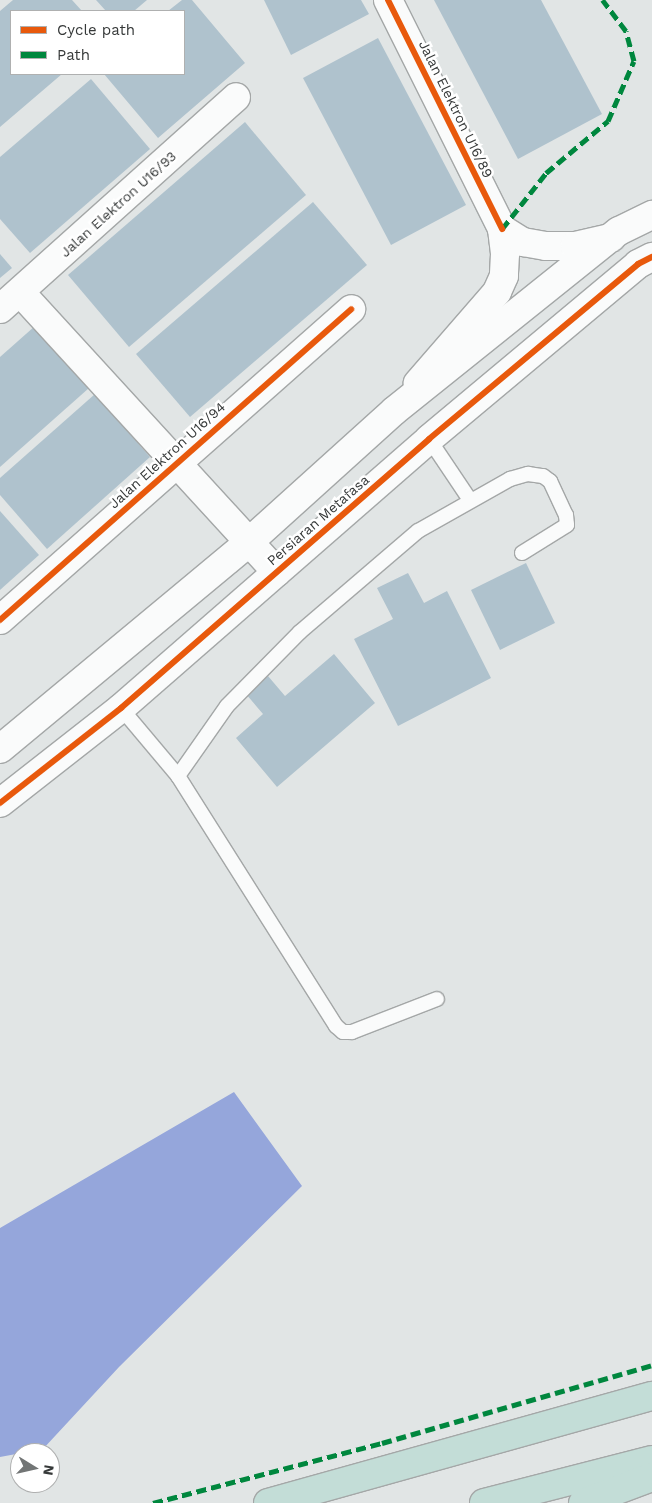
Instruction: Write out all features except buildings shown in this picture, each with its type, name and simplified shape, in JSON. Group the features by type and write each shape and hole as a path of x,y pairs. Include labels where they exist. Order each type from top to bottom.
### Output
{"highway":[{"path":"268,1503 652,1396"},
{"path":"484,1503 652,1460"},
{"path":"584,1503 652,1477"}],"street":[{"name":"Jalan Elektron U16/89","path":"388,0 502,229"},
{"name":"Jalan Elektron U16/93","path":"0,310 236,97"},
{"name":"Persiaran Metafasa","path":"0,749 249,542 394,412 611,238 652,215"},
{"path":"502,229 523,242 546,246 575,246 611,238"},
{"path":"394,412 497,292 504,276 502,229"},
{"name":"Persiaran Metafasa","path":"0,803 121,708 429,438 638,264 652,257"},
{"path":"20,292 277,572"},
{"name":"Jalan Elektron U16/94","path":"0,620 351,309"}],"lane":[{"path":"429,438 470,500"},
{"path":"178,776 227,706 300,632 418,531 510,479 528,474 544,476 550,481 566,514 568,525 522,553"},
{"path":"121,708 178,776 336,1026 343,1032 352,1032 438,999"}],"water":[{"path":"234,1092 302,1186 119,1367 49,1443 10,1443 10,1455 0,1457 0,1228"}],"marked path":[{"path":"502,229 546,173 608,121 634,61 626,31 603,0"},
{"path":"153,1503 382,1443 652,1365"}],"cycle path":[{"path":"388,0 502,229"},
{"path":"0,803 121,708 429,439 638,264 652,257"},
{"path":"0,620 351,309"}]}
